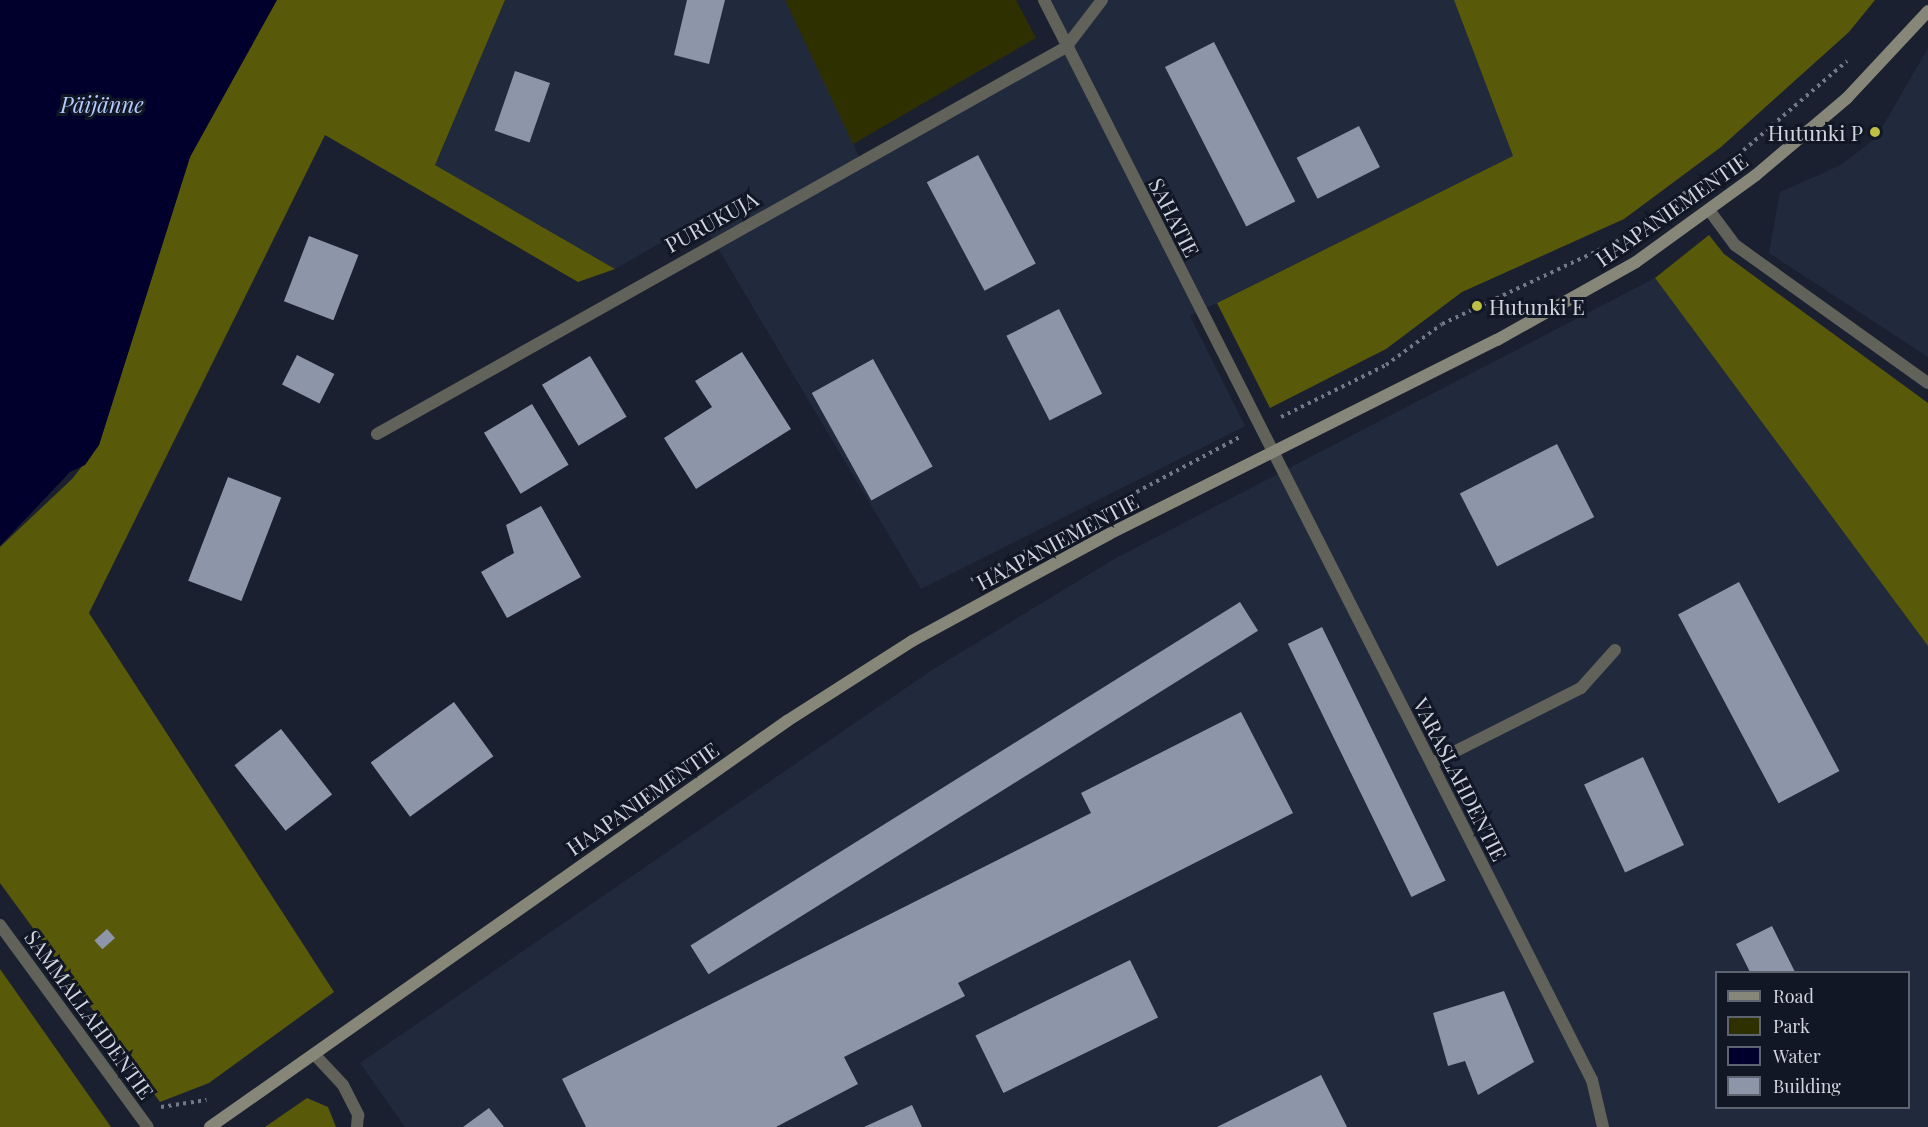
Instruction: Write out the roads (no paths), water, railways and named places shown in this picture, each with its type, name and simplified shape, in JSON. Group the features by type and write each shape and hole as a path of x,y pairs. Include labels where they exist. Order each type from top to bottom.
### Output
{"street":[{"name":"SAHATIE","path":"1044,0 1273,452"},
{"path":"1066,47 1101,0"},
{"name":"HAAPANIEMENTIE","path":"210,1127 787,721 912,641 1273,452 1497,340 1636,262 1709,210 1847,98 1928,11"},
{"name":"PURUKUJA","path":"377,434 1066,47"},
{"path":"1709,210 1735,245 1928,383"},
{"name":"VARASLAHDENTIE","path":"1273,452 1592,1080 1603,1127"},
{"path":"1432,763 1581,688 1615,650"},
{"name":"SAMMALLAHDENTIE","path":"0,925 148,1127"},
{"path":"314,1054 343,1085 358,1115 357,1127"}],"water":[{"name":"Päijänne","path":"0,0 277,0 190,157 99,445 85,465 70,472 0,546"}],"place":[{"name":"Hutunki P","path":"1875,132"},
{"name":"Hutunki E","path":"1477,306"}]}
